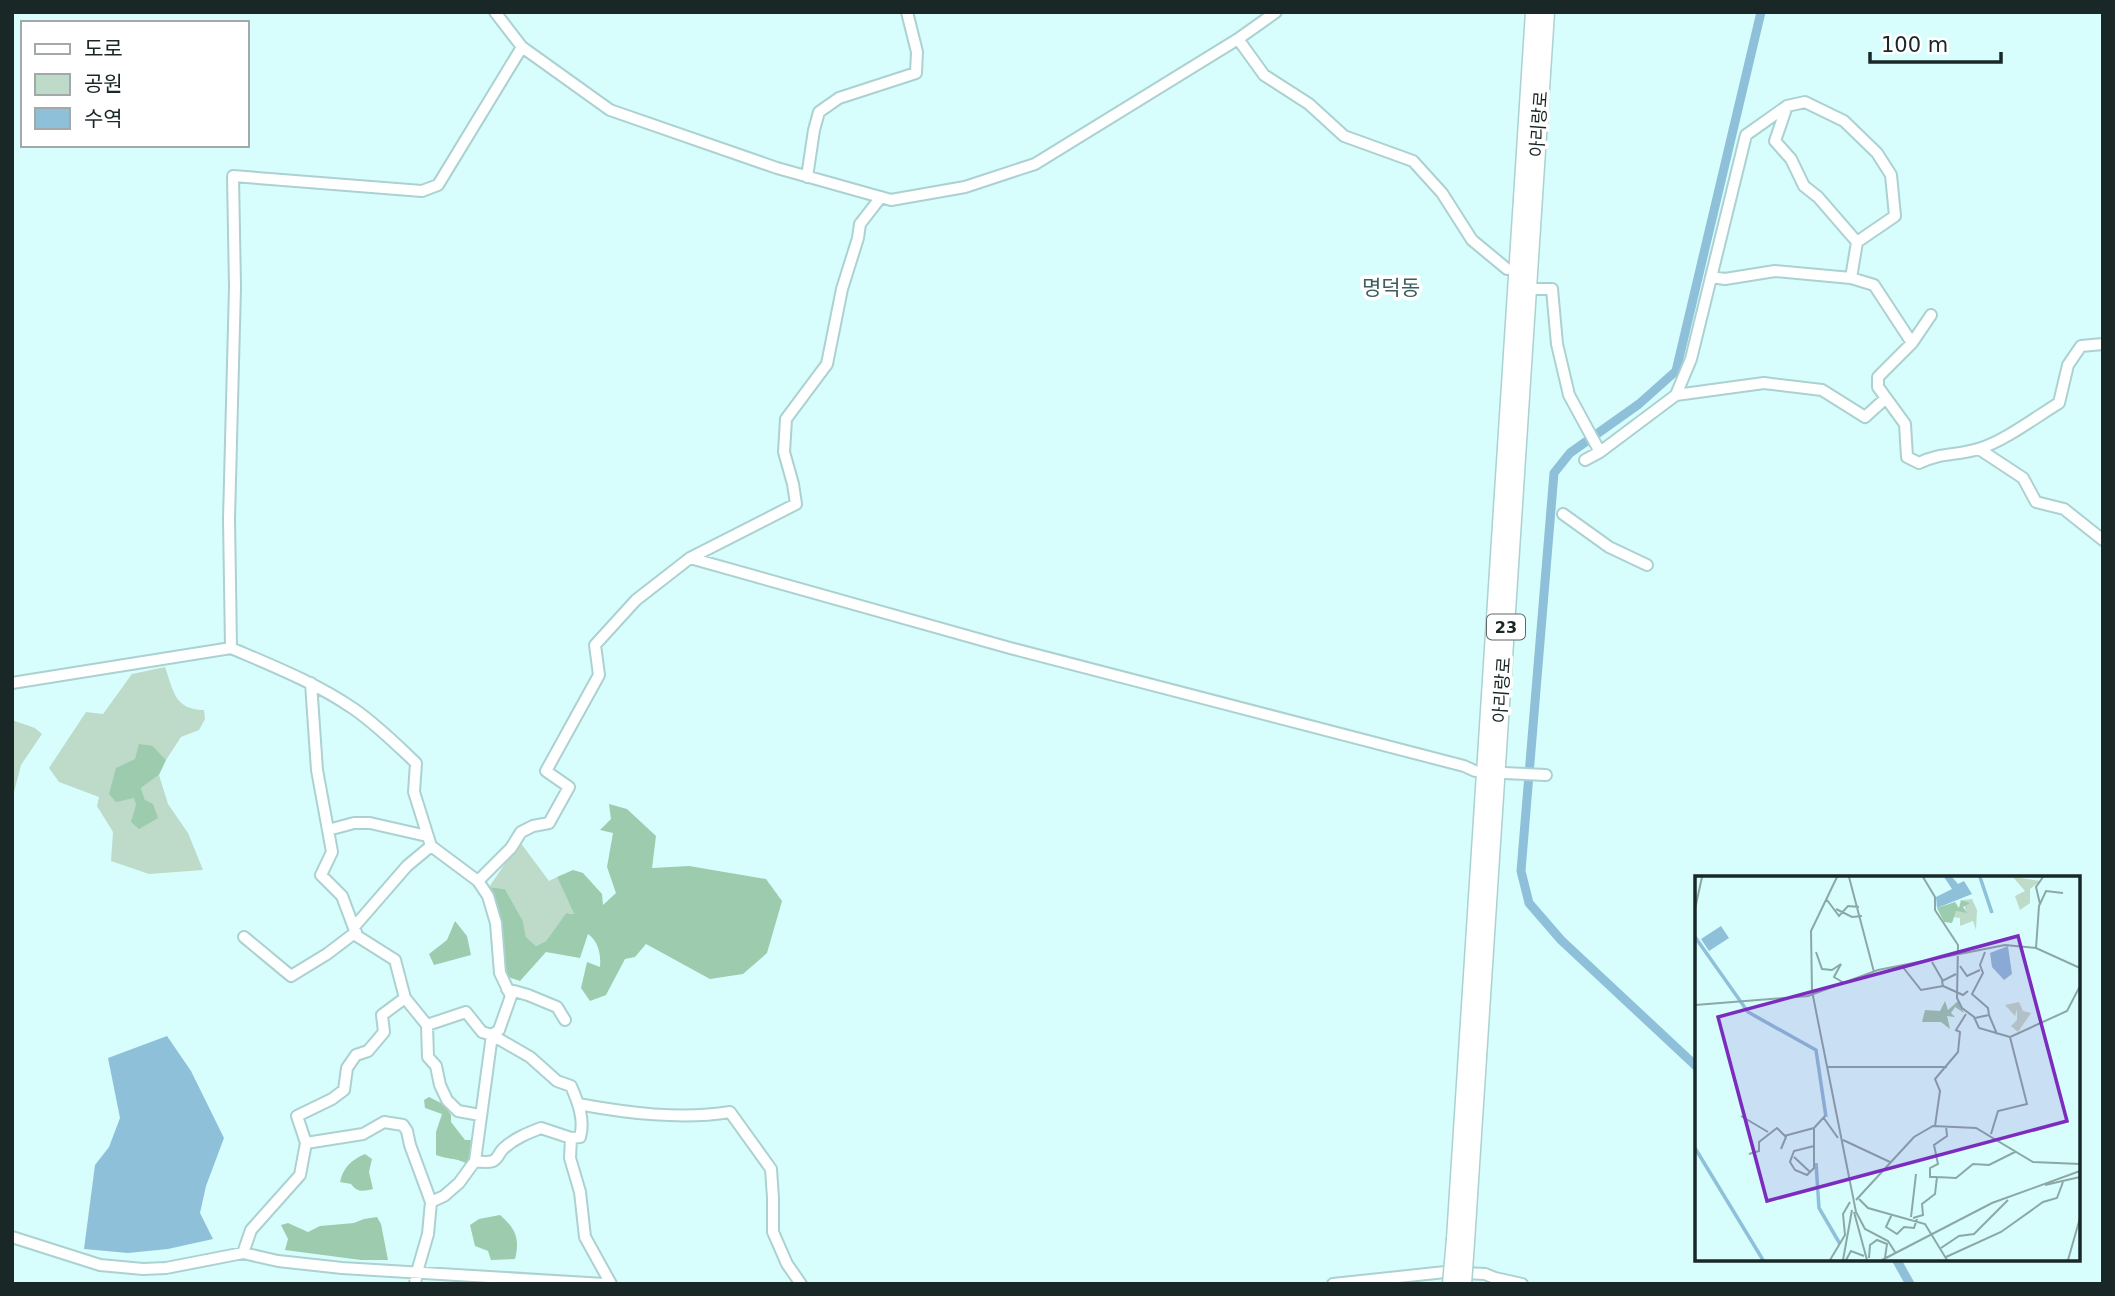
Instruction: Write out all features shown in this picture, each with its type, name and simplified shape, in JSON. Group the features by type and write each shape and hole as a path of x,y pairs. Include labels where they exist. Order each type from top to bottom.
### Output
{"highway":[{"name":"아리랑로","path":"1463,1284 1461,1240 1534,12"},
{"name":"아리랑로","path":"1451,1284 1461,1240 1546,12"}],"street":[{"path":"495,12 522,47 610,110 777,168 891,200 965,187 1035,164 1238,39 1276,12"},
{"path":"807,177 819,112 839,97 916,73 917,52 907,12"},
{"path":"1238,39 1264,75 1309,104 1344,136 1413,161 1442,193 1472,240 1507,269"},
{"path":"232,648 229,519 235,287 233,176 422,191 438,185 522,47"},
{"path":"1676,396 1691,359 1746,135 1787,106 1805,102 1844,121 1877,153 1891,175 1895,216 1857,242 1850,278"},
{"path":"1787,106 1775,141 1791,159 1804,186 1818,197 1857,242"},
{"path":"478,881 511,848 522,832 533,826 549,823 569,787 546,771 599,675 595,645 636,600 690,558 796,505 784,452 786,419 827,364 842,289 860,224 881,197"},
{"path":"1711,277 1725,279 1775,271 1850,278 1874,285 1912,343"},
{"path":"1535,289 1552,289 1557,344 1569,395 1598,449"},
{"path":"1931,315 1912,343 1878,377 1878,387 1905,424 1907,457 1919,463 1933,456 1979,449 2059,403 2068,365 2081,346 2103,344"},
{"path":"1585,460 1676,396 1764,383 1822,390 1865,417 1886,398"},
{"path":"1979,449 2023,478 2036,502 2064,509 2103,540"},
{"path":"1563,514 1609,547 1647,565"},
{"path":"690,558 1010,648 1475,771"},
{"path":"12,683 232,648 311,683 354,709 416,763 414,792 429,841"},
{"path":"311,683 317,770 331,852 321,875 342,896 357,936 395,960 405,998 427,1025 428,1057 436,1066 447,1100 458,1111 480,1115"},
{"path":"1504,773 1543,775"},
{"path":"328,830 354,823 370,823 429,841 478,881 488,896 496,923 499,973 511,996 499,1030 492,1035 475,1161 459,1183 444,1196 431,1202"},
{"path":"244,937 291,976 327,954 355,929 429,841"},
{"path":"507,989 557,1007 565,1020"},
{"path":"243,1253 251,1230 300,1175 306,1143 297,1116 344,1090 348,1068 356,1055 368,1051 384,1032 382,1014 405,998"},
{"path":"427,1025 466,1012 482,1032 530,1057 557,1080 571,1086 578,1104 582,1128 580,1138 571,1138 541,1128 513,1141 491,1162 475,1161"},
{"path":"578,1104 603,1109 702,1117 730,1112 771,1169 772,1232 787,1264 801,1284"},
{"path":"306,1143 363,1134 384,1122 403,1125 407,1130 431,1202 428,1234 415,1284"},
{"path":"571,1138 570,1158 580,1192 585,1237 611,1284"},
{"path":"12,1237 100,1265 143,1269 166,1268 243,1253 278,1261 342,1268 604,1284"},
{"path":"1333,1284 1445,1272 1485,1274 1522,1284"}],"green space":[{"path":"165,667 177,698 187,706 204,710 205,719 199,730 181,737 166,760 153,746 134,797 136,804 145,800 141,788 159,775 168,804 188,833 203,870 149,874 111,861 113,832 97,806 99,797 59,782 49,768 86,712 103,714 132,674"},
{"path":"12,720 35,728 42,734 21,765 12,800"},
{"path":"139,744 153,746 166,760 159,775 141,788 145,800 153,804 158,818 139,829 131,822 136,805 134,798 116,802 109,794 116,768 135,759"},
{"path":"609,804 627,809 656,836 652,868 689,866 766,879 782,901 767,953 743,974 710,979 646,944 635,957 625,959 606,995 590,1001 581,988 587,962 600,967 600,958 597,945 588,934 580,958 546,952 520,981 508,977 489,887 505,889 523,921 526,937 536,946 546,941 566,913 574,914 557,877 573,870 583,873 602,894 603,905 616,893 607,867 613,833 600,830 611,819"},
{"path":"520,842 549,881 557,877 574,914 566,913 546,941 536,946 526,937 523,921 505,889 489,887"},
{"path":"455,921 467,936 471,955 434,965 429,954 447,940"},
{"path":"429,1097 445,1105 451,1115 451,1122 465,1140 471,1140 473,1159 466,1163 436,1155 436,1132 442,1114 425,1108 424,1100"},
{"path":"365,1154 372,1159 369,1172 373,1189 361,1191 351,1184 340,1182 348,1165"},
{"path":"500,1215 515,1235 515,1259 491,1260 488,1251 475,1246 470,1225 479,1219"},
{"path":"377,1217 381,1224 388,1260 361,1260 285,1250 288,1239 281,1225 288,1223 308,1232 320,1226 354,1223"}],"water":[{"path":"167,1036 191,1071 224,1138 206,1186 200,1213 213,1239 168,1249 128,1253 84,1249 95,1165 109,1147 120,1118 108,1058"}],"waterway":[{"path":"1695,1065 1561,940 1529,903 1521,871 1554,473 1570,453 1639,404 1676,371 1761,12"},
{"path":"1897,1261 1910,1284"}],"district":[{"name":"명덕동","path":"1391,288"}]}
